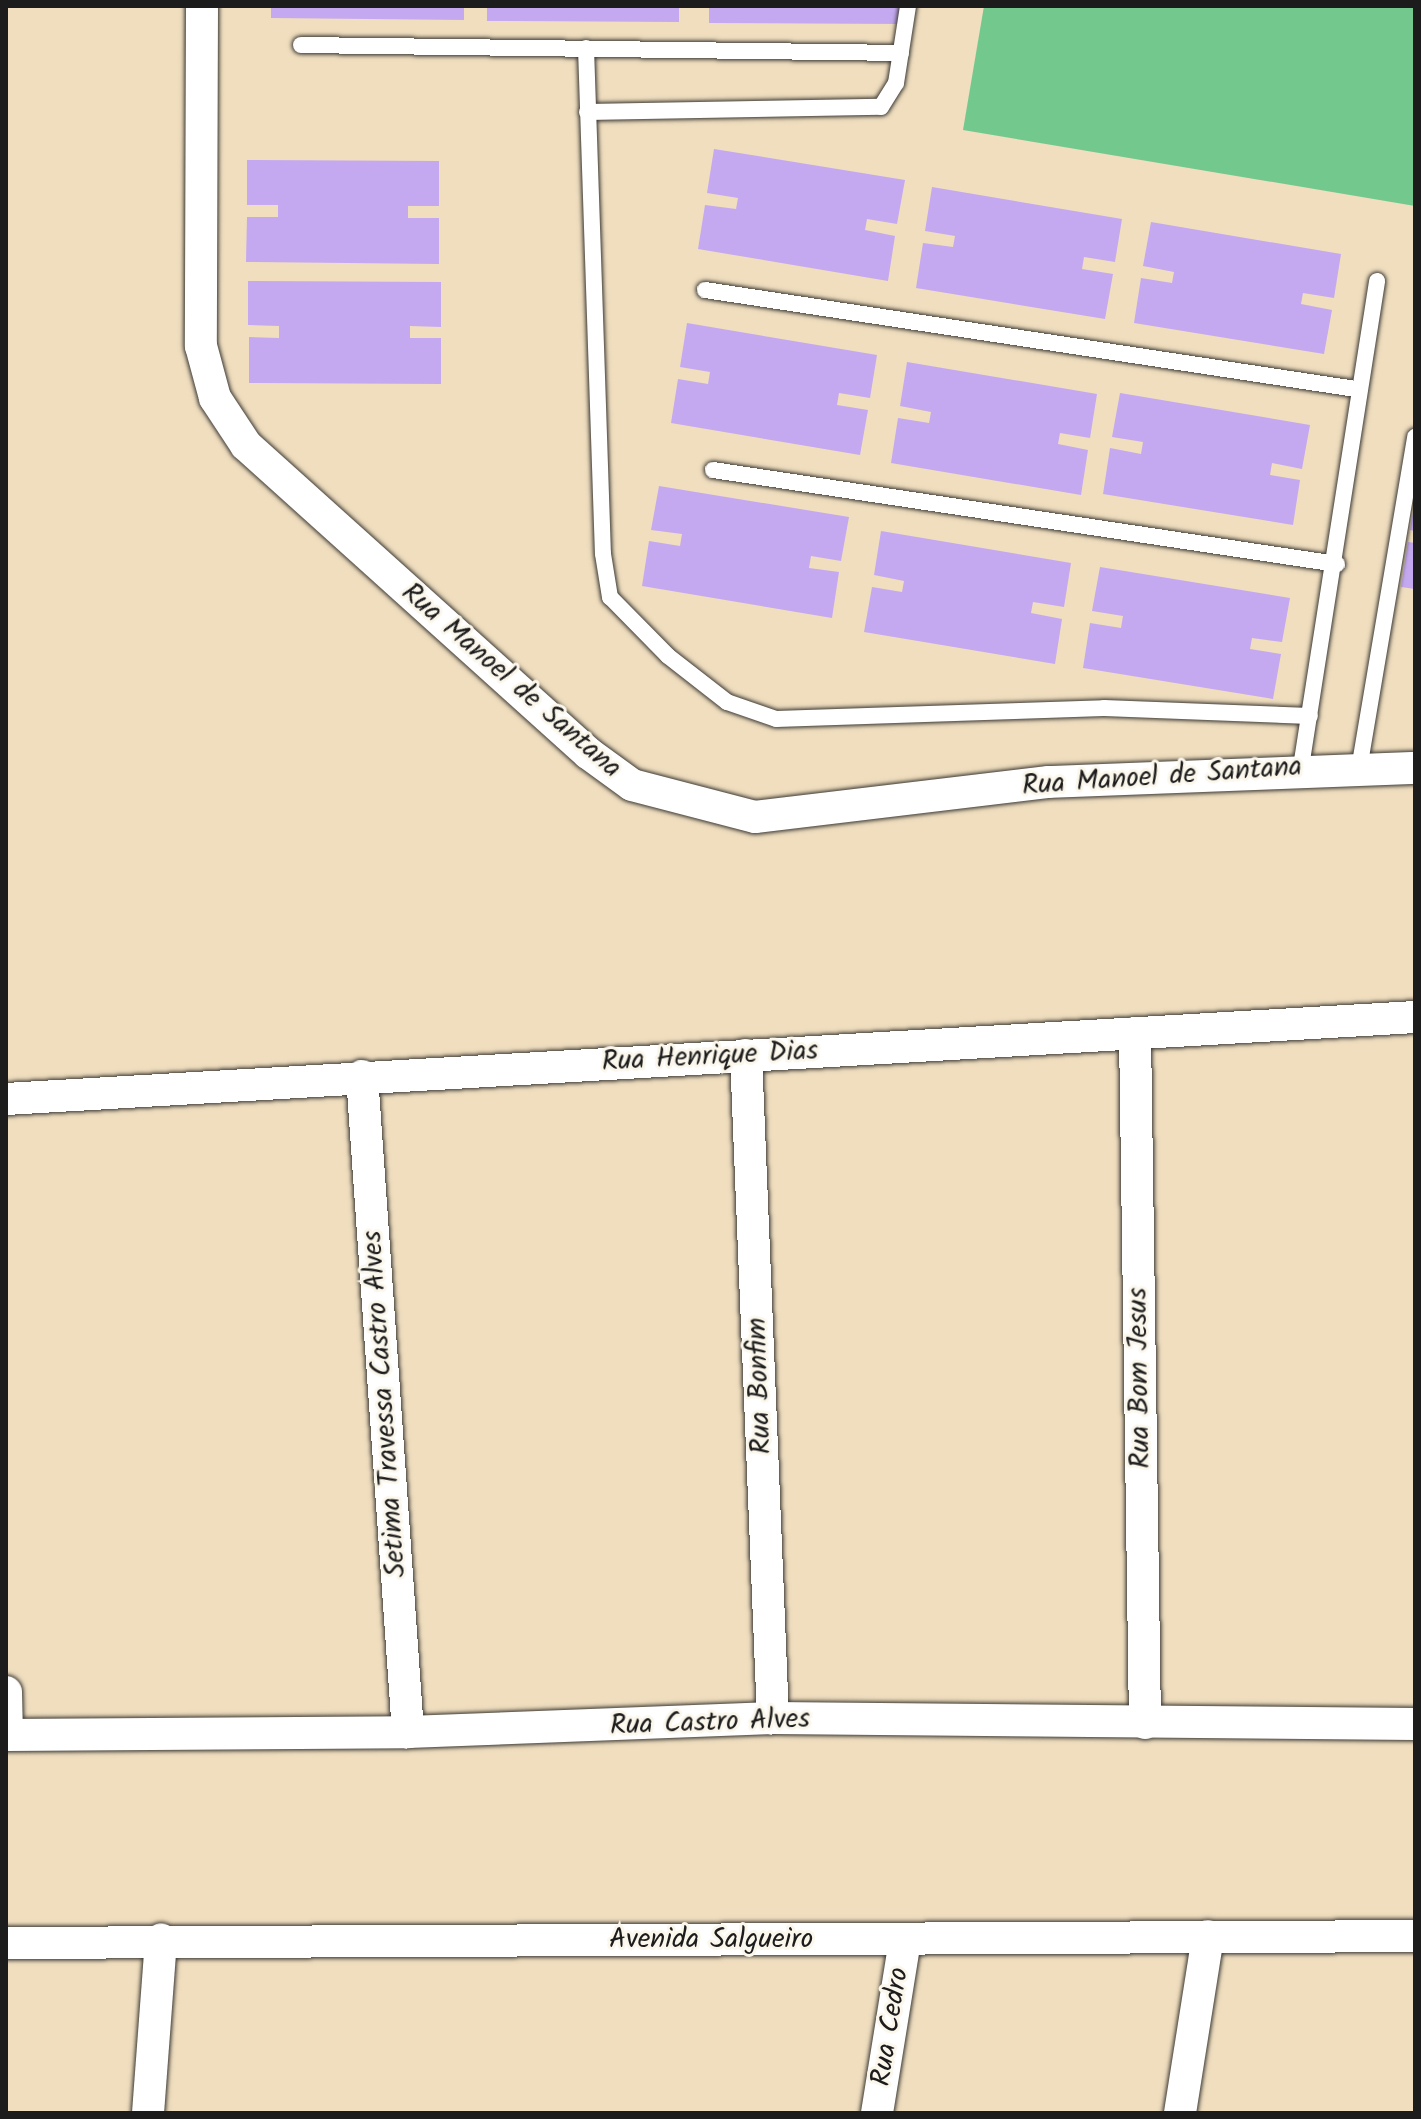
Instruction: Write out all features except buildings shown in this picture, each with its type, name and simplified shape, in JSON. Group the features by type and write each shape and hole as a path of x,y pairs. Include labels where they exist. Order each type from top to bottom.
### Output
{"street":[{"name":"Rua Manoel de Santana","path":"202,6 200,318 215,398 246,445 632,785 755,817 1049,782 1301,767 1415,768"},
{"name":"Rua Henrique Dias","path":"6,1099 1415,1017"},
{"name":"Rua Bom Jesus","path":"1135,1033 1145,1723"},
{"name":"Rua Bonfim","path":"746,1055 773,1718"},
{"name":"Setima Travessa Castro Alves","path":"362,1076 408,1732"},
{"path":"6,1692 7,1735"},
{"name":"Rua Castro Alves","path":"7,1735 408,1732 773,1718 1415,1724"},
{"path":"1180,2113 1208,1936"},
{"name":"Avenida Salgueiro","path":"6,1943 161,1939 905,1941 1415,1936"},
{"path":"148,2113 161,1939"},
{"name":"Rua Cedro","path":"877,2113 905,1941"}],"lane":[{"path":"587,112 868,109 890,96 908,6"},
{"path":"301,45 901,53"},
{"path":"586,48 603,554 610,597 668,656 727,702 776,719 1104,708 1310,716"},
{"path":"1301,767 1337,564 1356,389 1377,281"},
{"path":"705,290 1356,389"},
{"path":"1359,769 1415,437"},
{"path":"713,470 1337,564"}],"green space":[{"path":"984,6 1415,6 1415,206 963,130"}]}
